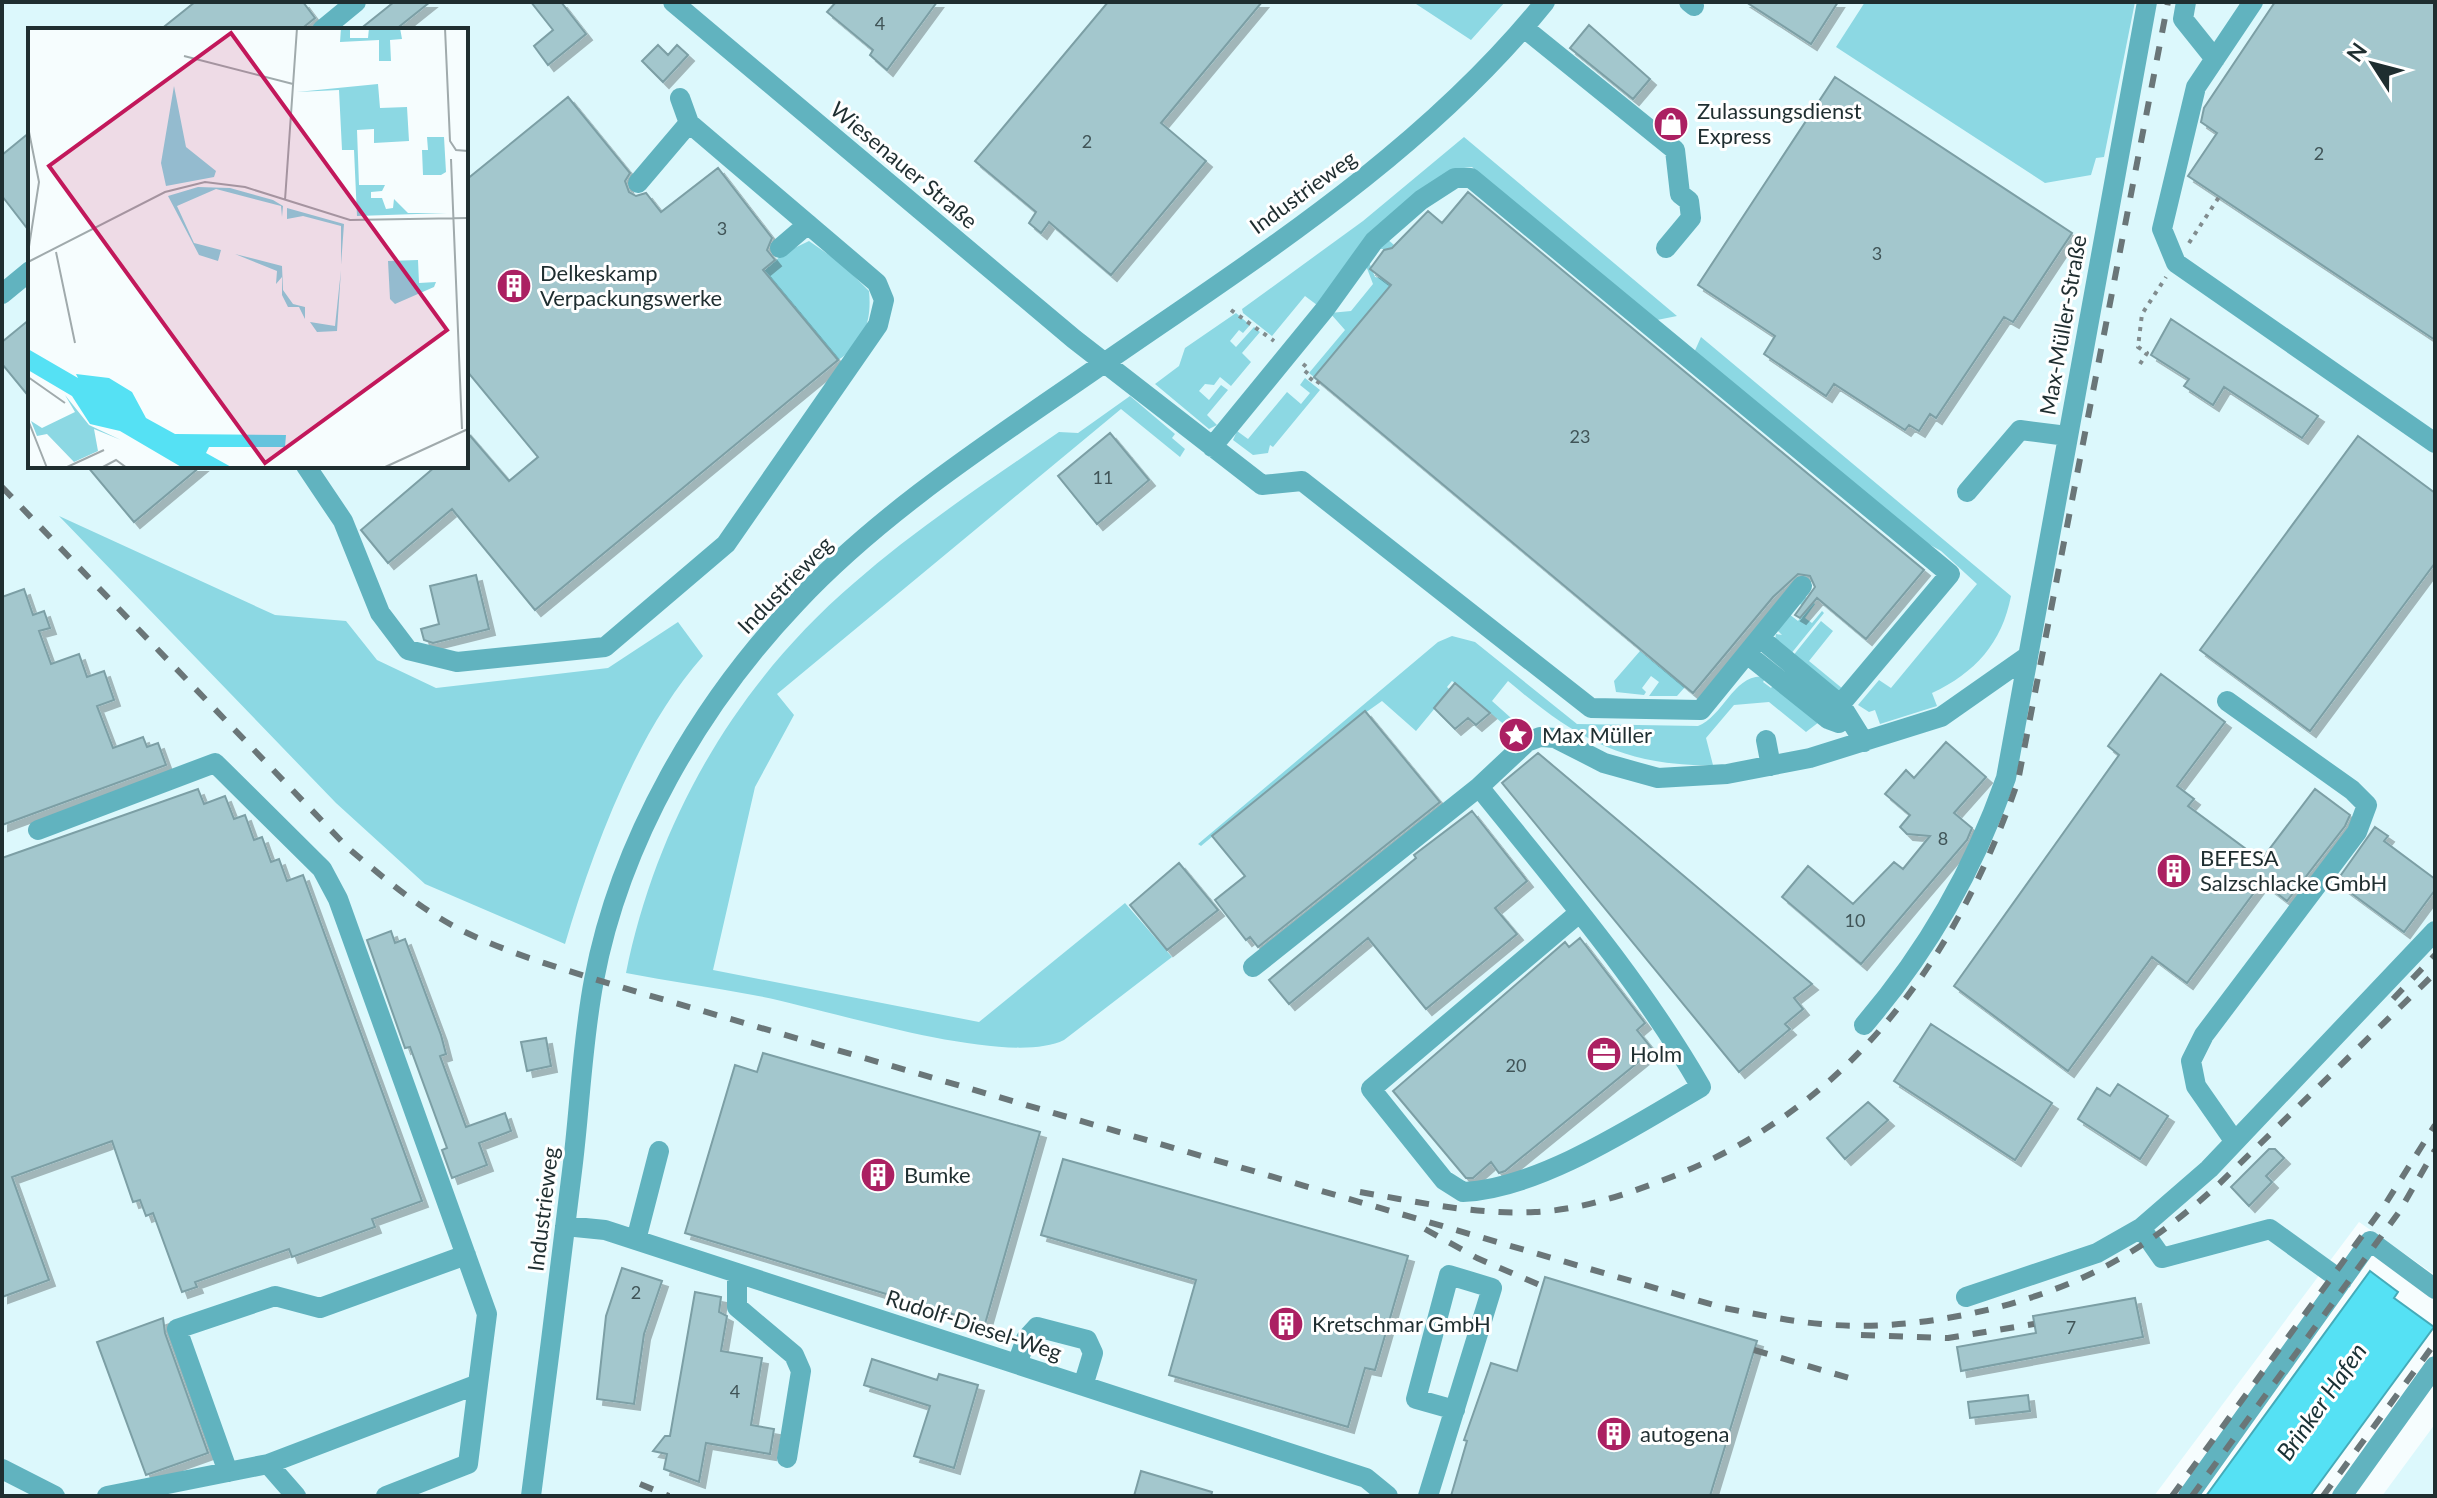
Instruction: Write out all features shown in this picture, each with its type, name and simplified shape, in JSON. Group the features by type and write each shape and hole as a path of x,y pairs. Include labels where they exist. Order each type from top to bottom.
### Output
{"street":[{"path":"324,28 356,2"},
{"name":"Wiesenauer Straße","path":"673,2 1105,362 1212,447 1262,485 1302,481 1591,708 1701,710 1753,646"},
{"name":"Industrieweg","path":"531,1496 594,979 628,868 651,812 698,726 759,643 819,580 930,488 1382,164 1466,90 1545,2"},
{"name":"Max-Müller-Straße","path":"1864,1025 1926,946 1972,865 2006,778 2147,2"},
{"path":"2186,2 2183,19 2215,59"},
{"path":"2253,2 2196,87 2162,229 2176,263 2435,443"},
{"path":"1524,28 1675,150 1680,194 1689,201 1691,218 1666,248"},
{"path":"307,468 343,521 380,613 408,650 457,662 605,647 726,544 878,325 884,300 877,283 689,123 680,98"},
{"path":"638,183 689,123"},
{"path":"1212,447 1325,309 1374,241 1421,200 1455,178 1471,178 1950,574 1835,712"},
{"path":"780,248 808,224"},
{"path":"2,294 28,273"},
{"path":"1967,492 2020,430 2067,436"},
{"path":"1802,586 1753,646 1859,735"},
{"path":"1253,967 1479,787 1527,742 1540,737 1555,738 1604,763 1658,778 1727,774 1771,766 1859,735 1941,717 2028,656"},
{"path":"2227,701 2352,790 2367,805 2357,832 2204,1035 2191,1061 2196,1086 2235,1142"},
{"path":"1766,740 1771,766"},
{"path":"38,830 215,763 322,869 338,899 487,1314 486,1376 468,1464 386,1496"},
{"path":"1479,787 1579,913 1662,1020 1701,1087 1626,1131 1513,1185 1463,1192 1444,1180 1371,1089 1579,913"},
{"path":"1966,1297 2097,1253 2141,1228 2235,1142 2435,931"},
{"path":"636,1240 659,1151"},
{"name":"Rudolf-Diesel-Weg","path":"565,1226 605,1230 636,1240 1083,1386 1369,1487"},
{"path":"2141,1228 2162,1258 2270,1229 2342,1281"},
{"path":"2188,1496 2370,1241 2435,1289"},
{"path":"228,1472 177,1329 275,1296 320,1308 466,1255"},
{"path":"737,1273 737,1307 794,1355 801,1371 787,1458"},
{"path":"1428,1496 1455,1410 1492,1288 1449,1275 1416,1399 1455,1410"},
{"path":"1017,1364 1026,1339 1037,1327 1087,1340 1093,1353 1083,1386"},
{"path":"2342,1496 2435,1366"},
{"path":"107,1496 268,1464 486,1376"},
{"path":"268,1464 296,1496"},
{"path":"2,1469 55,1496"},
{"path":"1369,1487 1388,1496"}],"shaded area":[{"path":"2,2 2435,2 2435,1275 2359,1222 2154,1496 2,1496"},
{"path":"1413,2 1505,2 1471,40"},
{"path":"1865,2 2135,2 2104,157 2096,158 2091,175 2045,183 1836,47"},
{"path":"1464,137 1677,316 1652,321 1472,167 1456,169 1317,305 1305,296 1272,336 1243,313 1242,309 1363,221"},
{"path":"1385,237 1394,245 1391,249 1378,249 1369,262 1375,277 1387,279 1412,260 1314,377 1309,373 1345,330 1330,313 1351,311 1373,284 1365,263"},
{"path":"809,241 842,264 869,291 869,312 864,331 854,347 838,360 764,271 784,253"},
{"path":"1236,313 1250,325 1243,333 1239,330 1230,341 1236,347 1254,327 1260,332 1242,353 1251,362 1231,386 1220,377 1214,385 1205,384 1199,391 1209,400 1221,385 1228,390 1207,415 1217,425 1209,429 1155,384 1179,366 1185,348"},
{"path":"1701,337 2011,596 2001,628 1984,655 1961,676 1932,693 1937,706 1880,724 1875,710 1869,712 1858,705 1879,680 1891,688 1977,584 1941,551 1904,530 1693,355"},
{"path":"1305,378 1320,390 1273,447 1270,445 1268,453 1253,455 1233,440 1237,431 1248,439 1287,392 1301,404 1310,393 1300,385"},
{"path":"1130,396 1175,434 1172,438 1185,449 1180,457 1121,409 777,694 794,715 755,787 713,970 979,1022 1125,903 1172,957 1064,1040 1037,1047 958,1042 753,995 626,973 658,862 681,809 707,759 773,665 854,583 929,523 1059,432 1078,433"},
{"path":"59,516 275,615 346,621 377,660 436,688 608,668 678,622 703,656 658,719 620,792 589,869 565,944 425,884 336,803"},
{"path":"1804,596 1815,604 1805,618 1812,623 1822,611 1824,613 1790,655 1775,640 1776,634 1782,635 1777,630 1789,614 1798,621 1807,610 1799,603"},
{"path":"1821,621 1833,631 1809,661 1843,689 1841,693 1792,657"},
{"path":"1452,636 1475,642 1577,724 1698,726 1707,721 1738,687 1755,677 1766,677 1763,682 1771,688 1775,683 1819,722 1806,732 1769,702 1734,705 1706,738 1713,765 1653,761 1626,754 1578,733 1508,681 1492,701 1520,726 1519,737 1452,681 1447,687 1450,690 1416,731 1382,701 1334,735 1201,846 1198,844 1438,642"},
{"path":"1640,651 1685,687 1677,696 1649,696 1659,682 1651,676 1642,688 1646,692 1644,695 1616,692 1614,681"},
{"path":"2435,1424 2435,1496 2382,1496"}],"water":[{"name":"Brinker Hafen","path":"2370,1271 2398,1292 2394,1298 2434,1327 2310,1496 2206,1496"}],"building":[{"path":"195,2 303,2 315,18 302,28 162,28"},
{"path":"394,2 430,2 398,28 362,28"},
{"path":"531,2 561,2 586,34 548,65 534,46 553,30"},
{"path":"836,2 937,2 887,70 870,55 873,50 827,12"},
{"path":"1108,2 1262,2 1161,123 1206,161 1111,275 1049,222 1041,233 1029,223 1036,212 975,161"},
{"path":"1746,2 1838,2 1811,44"},
{"path":"2275,2 2435,2 2435,340 2188,176 2217,133 2201,122 2204,108"},
{"path":"1589,25 1650,79 1633,99 1570,48"},
{"path":"658,45 668,55 677,45 688,55 663,82 642,61"},
{"path":"1835,77 2072,233 2013,322 2004,317 1936,418 1930,414 1919,431 1909,425 1905,430 1834,384 1826,396 1764,354 1775,336 1698,285"},
{"path":"568,97 630,173 625,181 629,192 636,196 646,193 661,212 718,168 772,238 767,250 775,260 763,270 838,360 535,610 452,509 388,563 361,530 434,468 468,468 468,433 509,481 538,457 468,372 468,178"},
{"path":"28,134 28,229 2,196 2,155"},
{"path":"1468,192 1924,570 1866,639 1817,598 1800,618 1795,615 1815,587 1810,576 1798,574 1773,597 1693,693 1314,377 1391,285 1370,269 1384,250 1392,248 1428,211 1442,223"},
{"path":"2171,319 2318,416 2302,438 2224,387 2213,405 2184,386 2189,379 2151,355"},
{"path":"28,321 28,396 2,364 2,342"},
{"path":"1110,433 1149,480 1097,524 1058,476"},
{"path":"2358,436 2435,493 2435,563 2310,731 2200,650"},
{"path":"89,468 199,468 134,522"},
{"path":"476,575 489,629 433,643 424,640 421,629 439,624 430,586"},
{"path":"24,589 33,615 44,611 50,628 39,631 51,664 79,654 87,677 104,671 114,700 97,706 113,748 143,737 147,747 158,743 166,765 2,825 2,597"},
{"name":"BEFESA Salzschlacke GmbH","path":"2161,674 2225,722 2177,786 2194,799 2188,806 2261,860 2315,789 2350,815 2345,826 2287,901 2262,882 2187,983 2152,957 2068,1071 1954,986 2119,755 2108,746"},
{"path":"1455,683 1490,713 1476,725 1468,718 1455,729 1434,708"},
{"path":"1365,711 1440,802 1258,947 1250,937 1246,940 1215,900 1245,876 1212,836"},
{"path":"1946,742 1986,777 1954,813 1972,828 1967,840 1861,964 1782,897 1808,866 1853,904 1894,862 1903,869 1930,836 1907,834 1900,827 1910,815 1885,794 1906,770 1914,778"},
{"path":"1538,753 1812,984 1794,998 1803,1009 1785,1024 1790,1029 1739,1072 1502,783"},
{"path":"198,789 204,804 225,796 234,819 245,815 254,840 262,837 271,862 279,859 287,881 303,875 422,1201 372,1219 375,1227 292,1257 289,1249 195,1282 197,1287 182,1292 153,1213 146,1216 140,1200 133,1202 112,1141 12,1177 49,1280 2,1297 2,858"},
{"path":"1472,811 1527,881 1495,908 1517,934 1426,1009 1368,938 1289,1004 1269,980 1416,858 1414,855"},
{"path":"2375,827 2388,836 2384,841 2435,879 2435,890 2404,932 2336,882"},
{"path":"1179,863 1218,910 1167,950 1130,905"},
{"path":"391,931 395,943 405,939 441,1035 446,1054 440,1056 466,1127 505,1113 511,1131 479,1143 487,1165 452,1178 442,1150 447,1148 410,1047 405,1048 367,940"},
{"path":"1580,938 1645,1023 1637,1030 1653,1050 1505,1171 1499,1173 1491,1162 1473,1178 1466,1178 1393,1091 1565,942 1569,947"},
{"path":"1931,1024 2052,1103 2015,1160 1894,1081"},
{"path":"546,1038 551,1066 527,1071 521,1042"},
{"name":"Bumke","path":"763,1053 1040,1132 985,1324 685,1233 735,1065 757,1072"},
{"path":"2118,1084 2168,1116 2140,1159 2078,1119 2097,1088 2110,1096"},
{"path":"1868,1102 1888,1120 1845,1159 1827,1138"},
{"path":"2269,1149 2275,1149 2284,1158 2266,1176 2272,1182 2249,1206 2231,1187"},
{"name":"Kretschmar GmbH","path":"1063,1159 1408,1256 1375,1370 1365,1368 1348,1427 1169,1375 1196,1280 1041,1235"},
{"path":"622,1268 662,1281 644,1334 634,1404 597,1399 606,1316"},
{"name":"autogena","path":"1545,1277 1757,1341 1710,1496 1451,1496 1467,1441 1464,1440 1491,1363 1517,1371"},
{"path":"695,1292 721,1297 719,1312 727,1316 721,1351 762,1358 751,1425 774,1429 770,1454 706,1443 699,1482 664,1469 667,1454 653,1451 665,1436 670,1436"},
{"path":"2135,1298 2143,1337 1961,1371 1957,1347 2036,1333 2033,1316"},
{"path":"163,1318 165,1333 208,1453 146,1475 97,1342"},
{"path":"872,1359 937,1380 939,1374 978,1385 954,1468 914,1456 930,1406 864,1385"},
{"path":"2028,1395 2030,1411 1970,1418 1968,1402"},
{"path":"1141,1471 1212,1492 1211,1496 1134,1496"}],"railway":[{"path":"1360,1192 1469,1210 1535,1212 1598,1202 1658,1182 1725,1153 1784,1116 1837,1073 1884,1025 1926,970 1961,911 1992,848 2018,781 2168,2"},
{"path":"2,487 348,848 419,904 465,932 521,955 617,986 1724,1308 1821,1324 1895,1324 1974,1313 2050,1291 2085,1277 2145,1243 2208,1194 2435,973"},
{"path":"2393,999 2435,955"},
{"path":"2172,1496 2386,1203 2435,1125"},
{"path":"2192,1496 2399,1212 2435,1150"},
{"path":"1425,1229 1477,1258 1542,1286"},
{"path":"1861,1335 1948,1338 2034,1324"},
{"path":"2323,1496 2435,1343"},
{"path":"1754,1350 1849,1378"},
{"path":"640,1484 669,1496"}],"place":[{"name":"Zulassungsdienst Express","path":"1671,124"},
{"name":"Delkeskamp Verpackungswerke","path":"514,286"},
{"name":"Max Müller","path":"1516,735"},
{"name":"BEFESA Salzschlacke GmbH","path":"2174,871"},
{"name":"Holm","path":"1604,1054"},
{"name":"Bumke","path":"878,1175"},
{"name":"Kretschmar GmbH","path":"1286,1324"},
{"name":"autogena","path":"1614,1434"}]}
